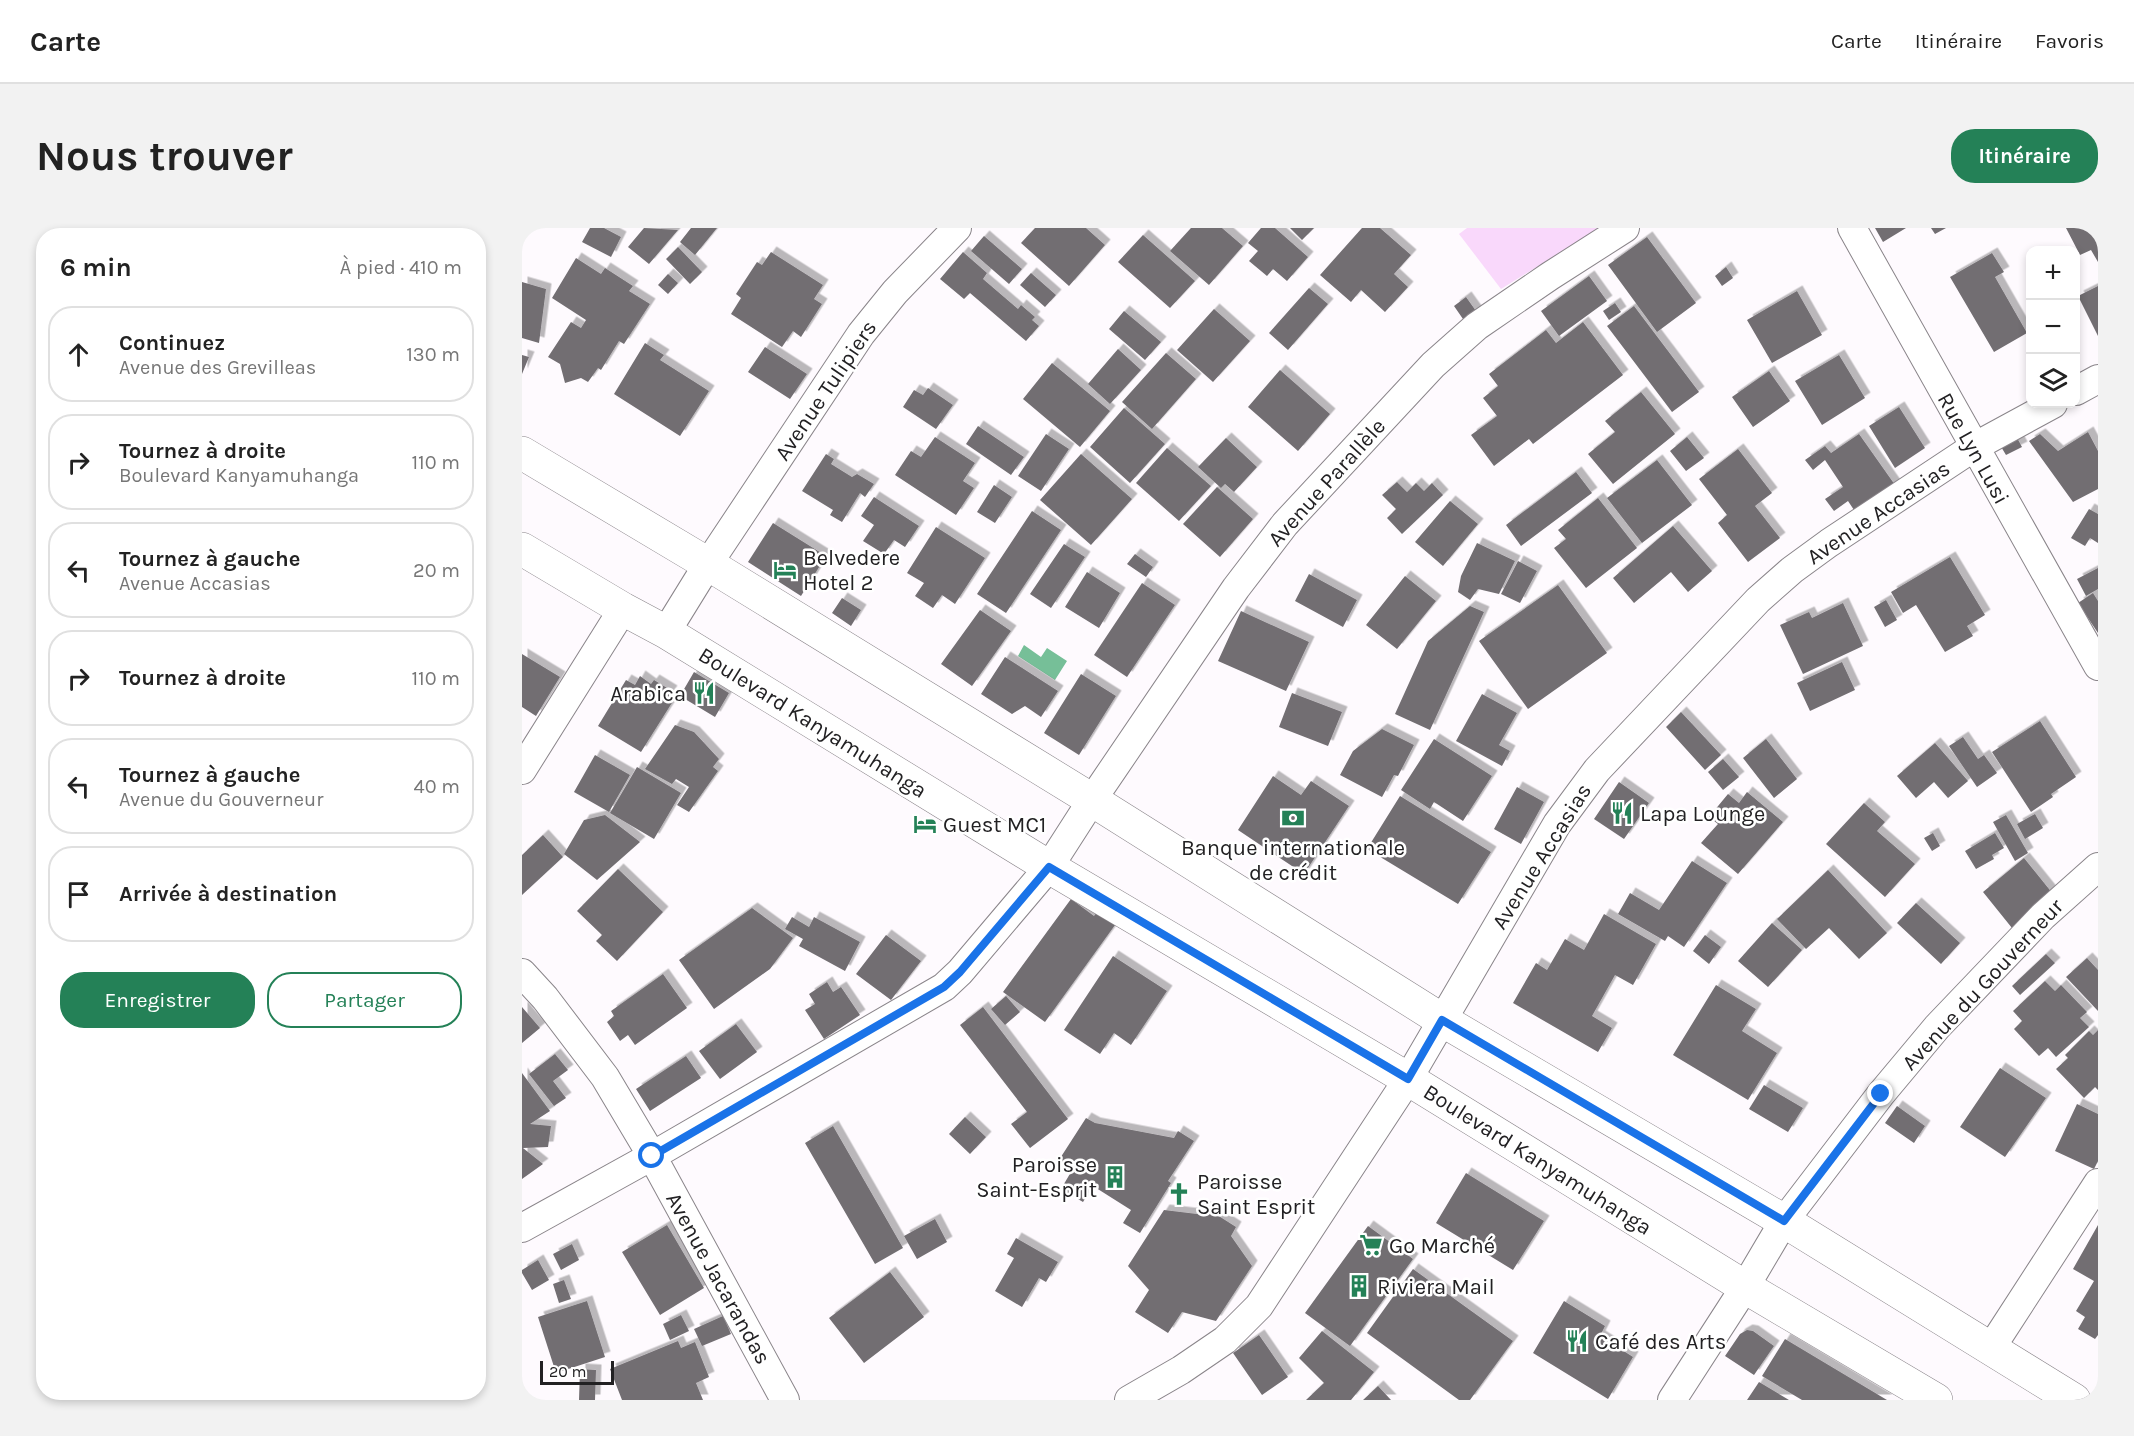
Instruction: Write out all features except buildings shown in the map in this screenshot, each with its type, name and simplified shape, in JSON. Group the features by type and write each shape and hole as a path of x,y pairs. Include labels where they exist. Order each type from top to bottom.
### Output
{"main road":[{"path":"522,453 708,564 1092,800 1442,1020 1784,1221 2074,1400"},
{"name":"Boulevard Kanyamuhanga","path":"522,549 666,632 1049,867 1408,1079 1745,1287 1936,1400"}],"street":[{"name":"Avenue Tulipiers","path":"666,632 708,564 861,334 896,292 957,228"},
{"name":"Avenue Parallèle","path":"522,1228 652,1156 944,987 960,972 1049,867 1243,579 1285,524 1434,365 1477,326 1625,228"},
{"name":"Rue Lyn Lusi","path":"1852,228 2098,666"},
{"path":"2080,389 2098,379"},
{"name":"Avenue Accasias","path":"1129,1400 1182,1370 1225,1340 1259,1306 1408,1079 1557,824 1597,770 1758,600 1792,570 1974,447 2046,408"},
{"path":"522,770 623,609"},
{"name":"Avenue du Gouverneur","path":"1672,1400 1745,1287 1784,1221 1881,1094 1937,1027 2043,916 2098,867"},
{"name":"Avenue Jacarandas","path":"522,973 545,998 605,1077 652,1156 785,1400"},
{"path":"1991,1348 2098,1183"}],"shaded area":[{"path":"1467,228 1600,228 1501,289 1459,234"},
{"path":"1024,645 1041,657 1047,648 1067,661 1055,680 1018,656"}],"place":[{"name":"Belvedere Hotel 2","path":"785,570"},
{"name":"Arabica","path":"704,693"},
{"name":"Lapa Lounge","path":"1622,813"},
{"name":"Banque internationale de crédit","path":"1293,818"},
{"name":"Guest MC1","path":"925,824"},
{"name":"Paroisse Saint-Esprit","path":"1115,1177"},
{"name":"Paroisse Saint Esprit","path":"1179,1194"},
{"name":"Go Marché","path":"1371,1245"},
{"name":"Riviera Mail","path":"1359,1286"},
{"name":"Café des Arts","path":"1577,1341"}],"route":[{"path":"652,1156 944,987 960,972 1049,867 1408,1079 1442,1020 1784,1221 1881,1094"}]}
